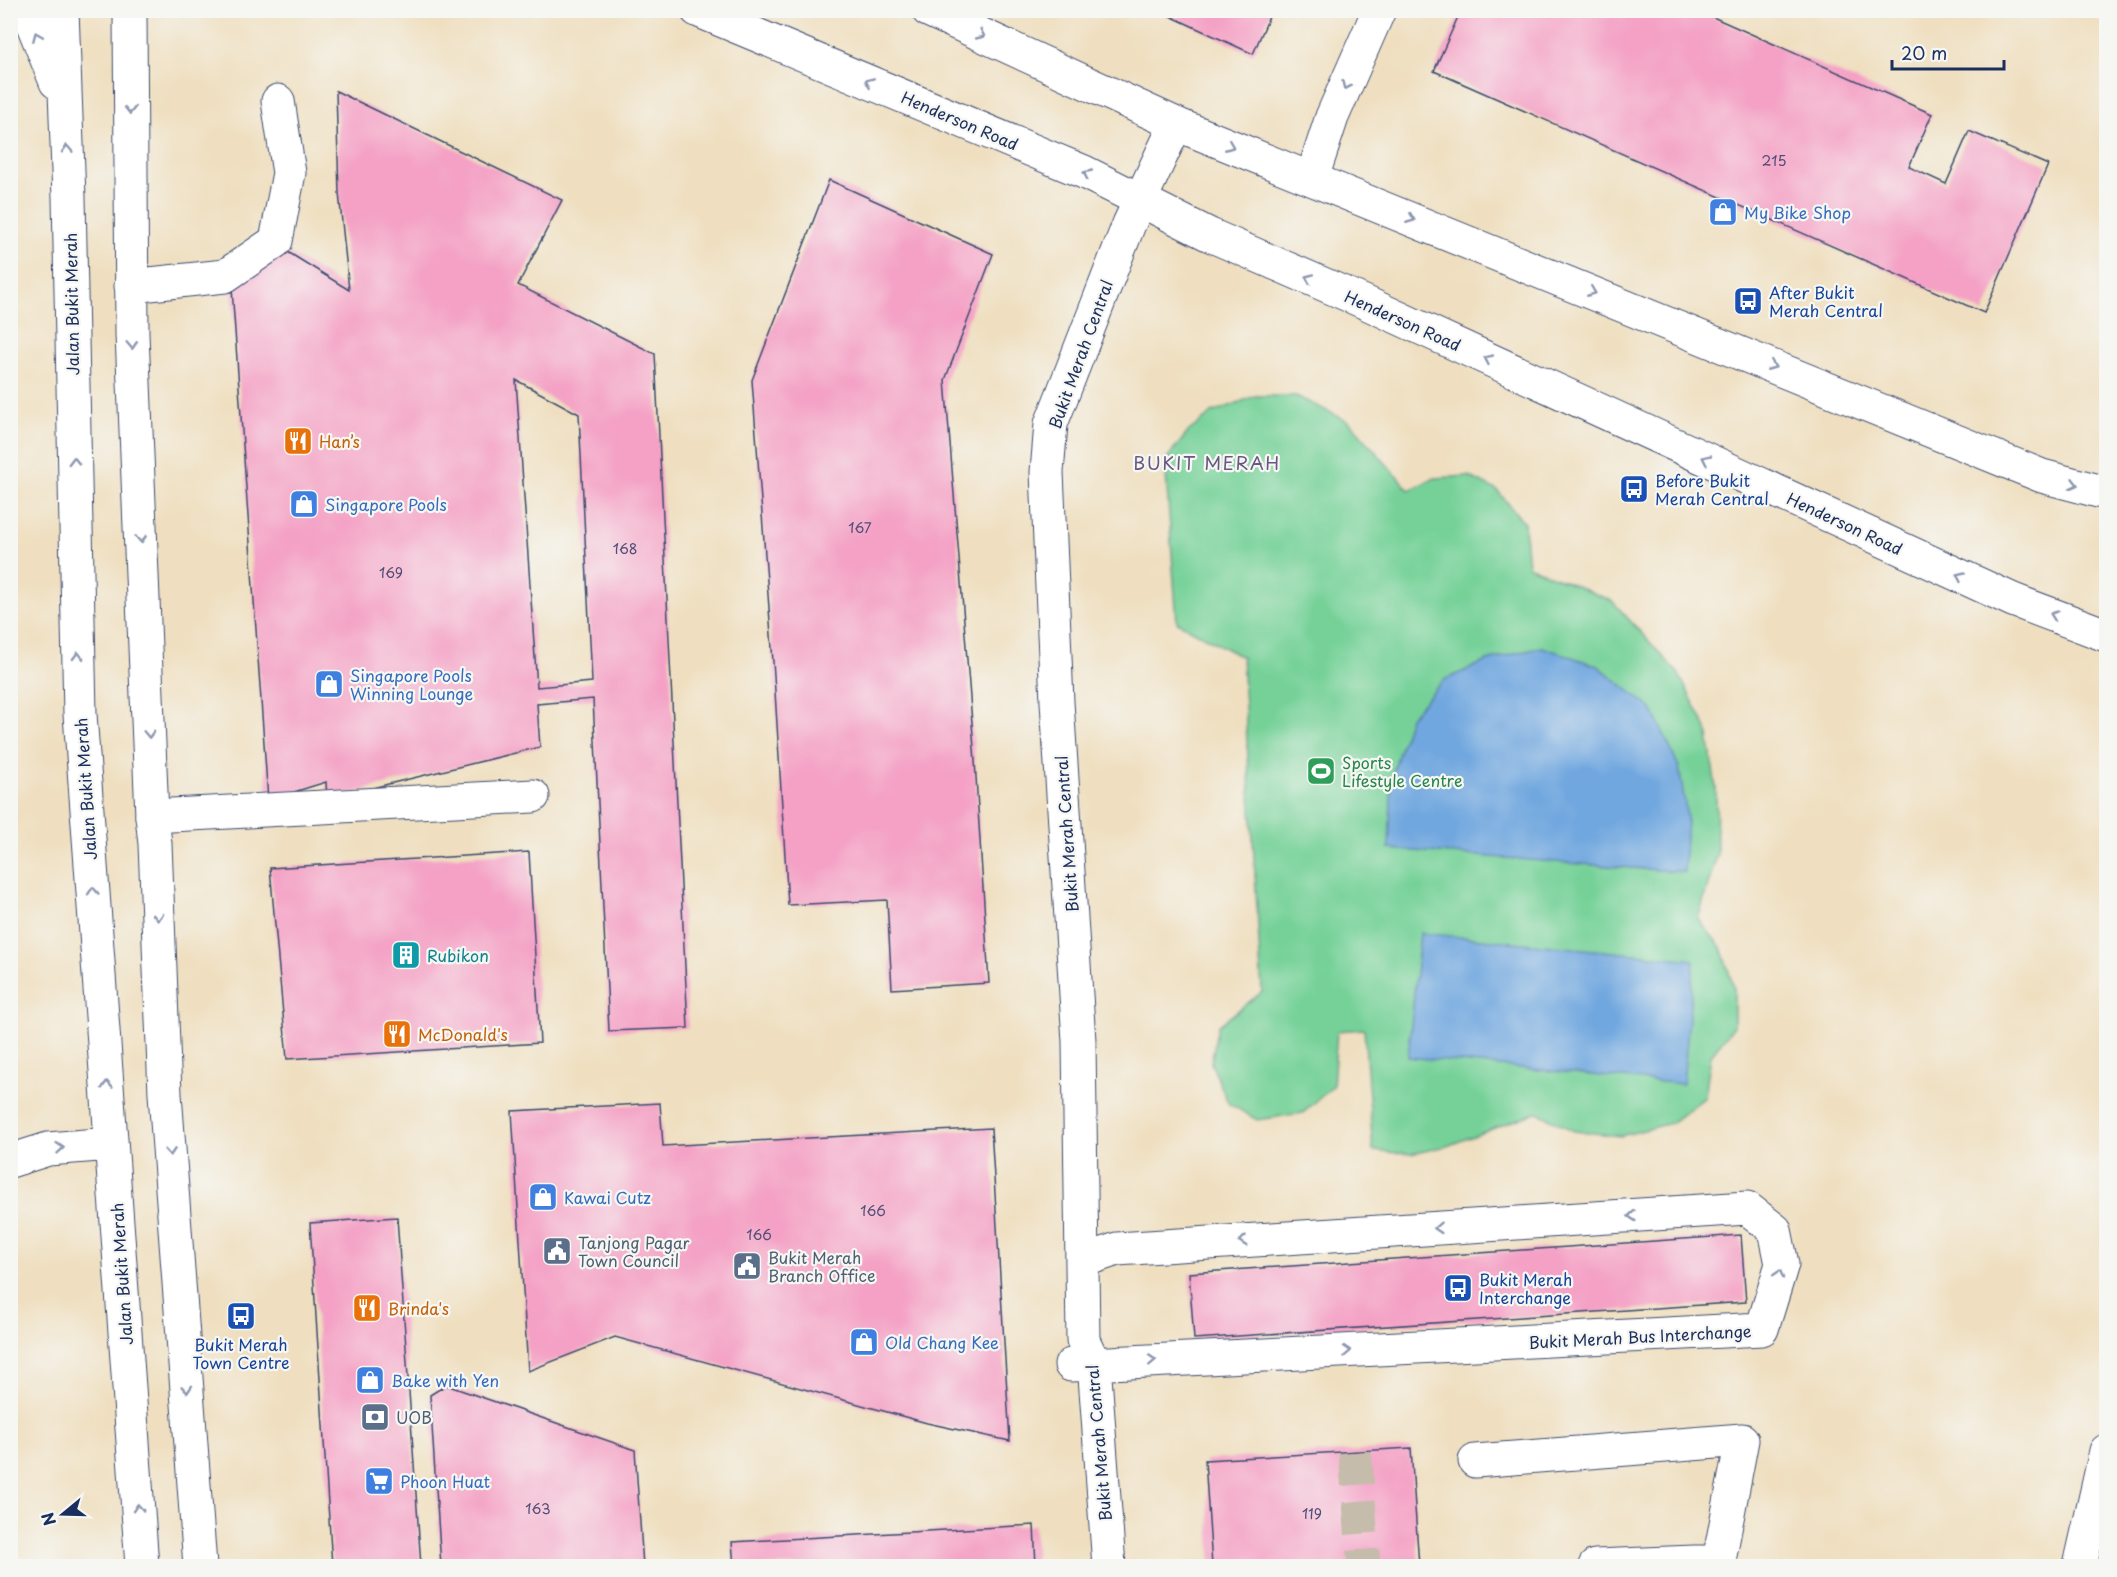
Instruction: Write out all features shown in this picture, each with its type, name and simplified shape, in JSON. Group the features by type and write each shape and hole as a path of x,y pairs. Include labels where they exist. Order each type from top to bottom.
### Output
{"main road":[{"path":"27,10 64,101"},
{"name":"Jalan Bukit Merah","path":"62,10 69,198 80,714 142,1566"},
{"path":"130,10 130,286 152,816 156,856 165,1094 200,1566"},
{"path":"130,51 138,17 145,10"},
{"name":"Henderson Road","path":"697,10 1084,172 1210,235 1362,301 2003,595 2101,633"},
{"path":"928,10 1176,124 2042,476 2106,493"},
{"path":"1312,178 1332,117 1379,10"},
{"path":"130,286 225,276 276,241 289,173 279,101"},
{"name":"Bukit Merah Central","path":"1109,1566 1088,1427 1083,1356 1080,1041 1058,714 1047,472 1051,424 1140,199 1176,124"},
{"path":"152,816 533,795"},
{"path":"10,1161 48,1149 111,1144"},
{"name":"Bukit Merah Bus Interchange","path":"1082,1261 1117,1249 1746,1208 1775,1230 1782,1264 1762,1329 1083,1356"},
{"name":"Bukit Merah Central","path":"1086,1566 1088,1427"},
{"path":"1474,1461 1742,1440 1718,1564 1595,1566"},
{"path":"2080,1566 2106,1451"}],"green space":[{"name":"Sports Lifestyle Centre","path":"1255,396 1296,396 1350,422 1409,490 1435,478 1468,476 1497,490 1524,523 1528,566 1612,601 1678,673 1707,729 1716,788 1717,855 1698,919 1721,947 1734,988 1734,1026 1711,1055 1705,1097 1671,1123 1621,1136 1574,1131 1537,1112 1447,1146 1411,1154 1373,1151 1364,1029 1337,1031 1333,1086 1303,1113 1257,1120 1228,1103 1211,1063 1218,1026 1262,992 1242,657 1177,622 1165,461 1189,431 1212,413","holes":["1542,647 1687,817 1683,872 1389,848 1444,680 1487,661"]}],"water":[{"path":"1542,647 1598,666 1652,709 1679,767 1687,817 1684,872 1389,849 1392,775 1410,717 1444,680 1487,661"},
{"path":"1420,933 1694,960 1683,1084 1408,1057"}],"building":[{"path":"1157,10 1272,10 1253,54"},
{"path":"1461,10 1697,10 1932,114 1909,167 1946,184 1969,131 2048,165 1984,313 1434,71"},
{"path":"336,91 562,200 518,285 655,354 688,1028 609,1031 593,699 537,704 540,747 327,799 326,782 268,800 232,288 283,249 349,290 339,193","holes":["516,380 579,414 592,682 537,687"]},
{"path":"829,180 993,254 945,380 975,761 989,983 892,989 887,900 788,905 752,380"},
{"name":"Rubikon","path":"529,852 540,1043 287,1059 270,868"},
{"path":"660,1103 663,1146 991,1128 1010,1441 927,1423 615,1337 528,1371 512,1111"},
{"path":"397,1217 421,1566 332,1566 310,1223"},
{"path":"1741,1235 1746,1302 1194,1339 1189,1273"},
{"path":"446,1385 635,1450 643,1566 441,1566 430,1395"},
{"path":"1411,1448 1419,1566 1212,1566 1205,1460"},
{"path":"1034,1525 1036,1566 734,1566 732,1542"}],"tunnel":[{"path":"1355,1452 1364,1566"}],"place":[{"name":"My Bike Shop","path":"1723,212"},
{"name":"After Bukit Merah Central","path":"1748,301"},
{"name":"Han’s","path":"298,441"},
{"name":"Before Bukit Merah Central","path":"1634,489"},
{"name":"Singapore Pools","path":"304,504"},
{"name":"Singapore Pools Winning Lounge","path":"329,684"},
{"name":"Sports Lifestyle Centre","path":"1321,771"},
{"name":"Rubikon","path":"406,955"},
{"name":"McDonald's","path":"397,1034"},
{"name":"Kawai Cutz","path":"543,1197"},
{"name":"Tanjong Pagar Town Council","path":"557,1251"},
{"name":"Bukit Merah Branch Office","path":"747,1266"},
{"name":"Bukit Merah Interchange","path":"1458,1288"},
{"name":"Brinda's","path":"367,1308"},
{"name":"Bukit Merah Town Centre","path":"241,1316"},
{"name":"Old Chang Kee","path":"864,1342"},
{"name":"Bake with Yen","path":"370,1380"},
{"name":"UOB","path":"375,1417"},
{"name":"Phoon Huat","path":"379,1481"}],"district":[{"name":"BUKIT MERAH","path":"1207,462"}]}
